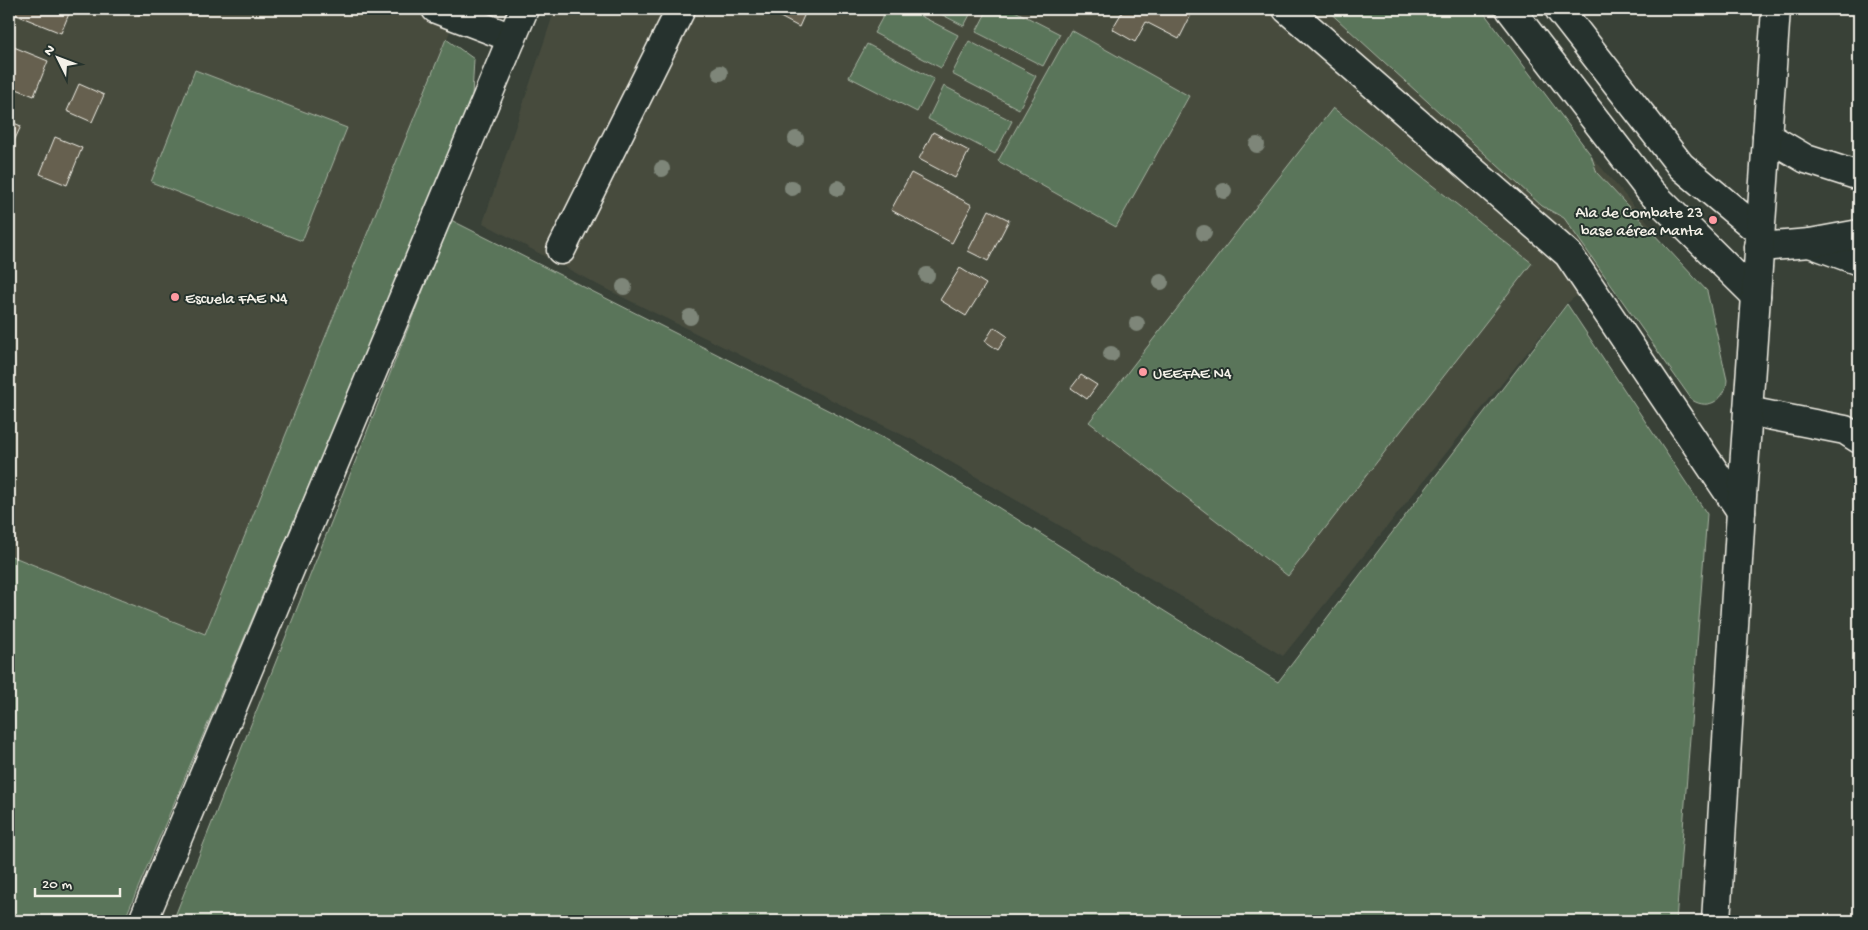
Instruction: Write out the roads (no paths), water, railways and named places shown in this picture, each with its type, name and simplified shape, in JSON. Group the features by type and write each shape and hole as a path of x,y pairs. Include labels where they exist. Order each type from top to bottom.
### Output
{"street":[{"path":"436,9 512,38"},
{"path":"143,921 524,9"},
{"path":"561,250 681,9"},
{"path":"1287,9 1568,254 1740,511"},
{"path":"1510,9 1651,192 1756,296"},
{"path":"1559,9 1681,166 1760,239 1810,243 1859,234"},
{"path":"1716,921 1740,511 1776,9"},
{"path":"1767,136 1806,159 1859,176"},
{"path":"1810,243 1859,261"},
{"path":"1748,411 1845,430 1859,439"}],"place":[{"name":"Ala de Combate 23 base aérea Manta","path":"1713,220"},
{"name":"Escuela FAE N4","path":"175,297"},
{"name":"UEEFAE N4","path":"1143,372"}]}
